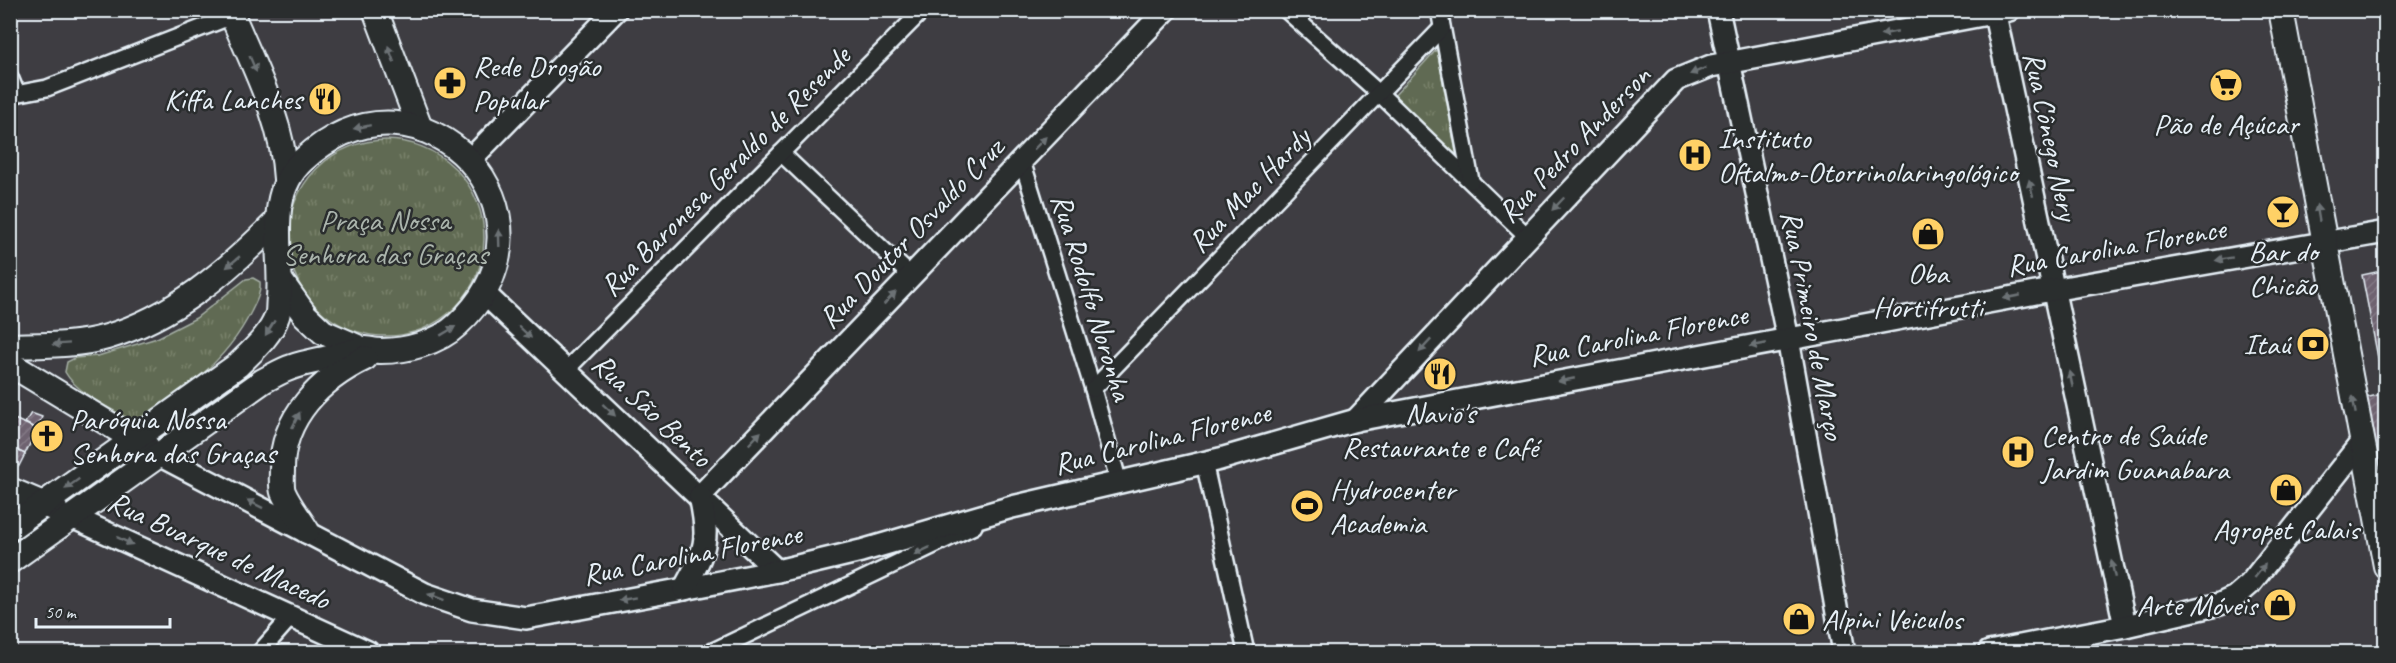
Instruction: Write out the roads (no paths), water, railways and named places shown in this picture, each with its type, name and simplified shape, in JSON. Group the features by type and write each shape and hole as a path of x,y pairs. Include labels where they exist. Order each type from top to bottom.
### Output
{"main road":[{"path":"375,10 420,128"},
{"path":"470,160 616,10"},
{"name":"Rua Doutor Osvaldo Cruz","path":"700,496 1166,10"},
{"name":"Rua Primeiro de Março","path":"1718,10 1788,339 1844,652"},
{"path":"2281,10 2385,566"},
{"name":"Rua Pedro Anderson","path":"1356,420 1676,80 1711,66 1999,11"},
{"name":"Rua Cônego Nery","path":"1999,11 2052,290 2125,626"},
{"path":"10,528 238,365 262,340 277,316 280,280 276,222 286,179 285,155 277,121 231,13"},
{"path":"10,561 263,381 292,367 371,350 399,350 429,342 456,327 484,294 495,270 500,244 494,199 470,160 445,139 420,128 386,123 362,126 338,134 303,160 286,179"},
{"path":"10,346 65,344 106,338 152,319 195,295 246,252 276,222"},
{"name":"Rua Carolina Florence","path":"10,364 159,455 425,594 472,610 526,618 777,571 861,550 1012,507 1204,462 1356,420 2052,290 2385,232"},
{"path":"280,280 305,315 323,332 371,350"},
{"name":"Rua São Bento","path":"484,294 777,571"},
{"path":"307,531 282,490 282,455 296,415 321,385 371,350"},
{"path":"1989,652 2125,626 2220,604 2235,597 2250,584 2361,442"},
{"name":"Rua Buarque de Macedo","path":"10,490 368,652"},
{"path":"684,589 703,555 706,525 700,496"}],"street":[{"name":"Rua Baronesa Geraldo de Resende","path":"566,370 923,10"},
{"path":"1286,10 1380,94 1527,236"},
{"path":"1439,10 1472,181"},
{"path":"10,77 14,95 47,88 231,13"},
{"name":"Rua Mac Hardy","path":"1093,389 1442,28"},
{"path":"782,153 911,276"},
{"name":"Rua Rodolfo Noronha","path":"1022,161 1093,389 1119,483"},
{"path":"1204,462 1246,652"},
{"path":"711,652 1012,507"},
{"path":"260,652 291,617"}],"place":[{"name":"Rede Drogão Popular","path":"450,83"},
{"name":"Pão de Açúcar","path":"2226,85"},
{"name":"Kiffa Lanches","path":"325,99"},
{"name":"Instituto Oftalmo-Otorrinolaringológico","path":"1695,155"},
{"name":"Bar do Chicão","path":"2283,212"},
{"name":"Oba Hortifrutti","path":"1928,234"},
{"name":"Itaú","path":"2313,344"},
{"name":"Navio's Restaurante e Café","path":"1440,374"},
{"name":"Paróquia Nossa Senhora das Graças","path":"47,436"},
{"name":"Centro de Saúde Jardim Guanabara","path":"2018,452"},
{"name":"Agropet Calais","path":"2286,490"},
{"name":"Hydrocenter Academia","path":"1307,506"},
{"name":"Arte Móveis","path":"2280,605"},
{"name":"Alpini Veiculos","path":"1799,619"}],"park label":[{"name":"Praça Nossa Senhora das Graças","path":"385,237"}]}
